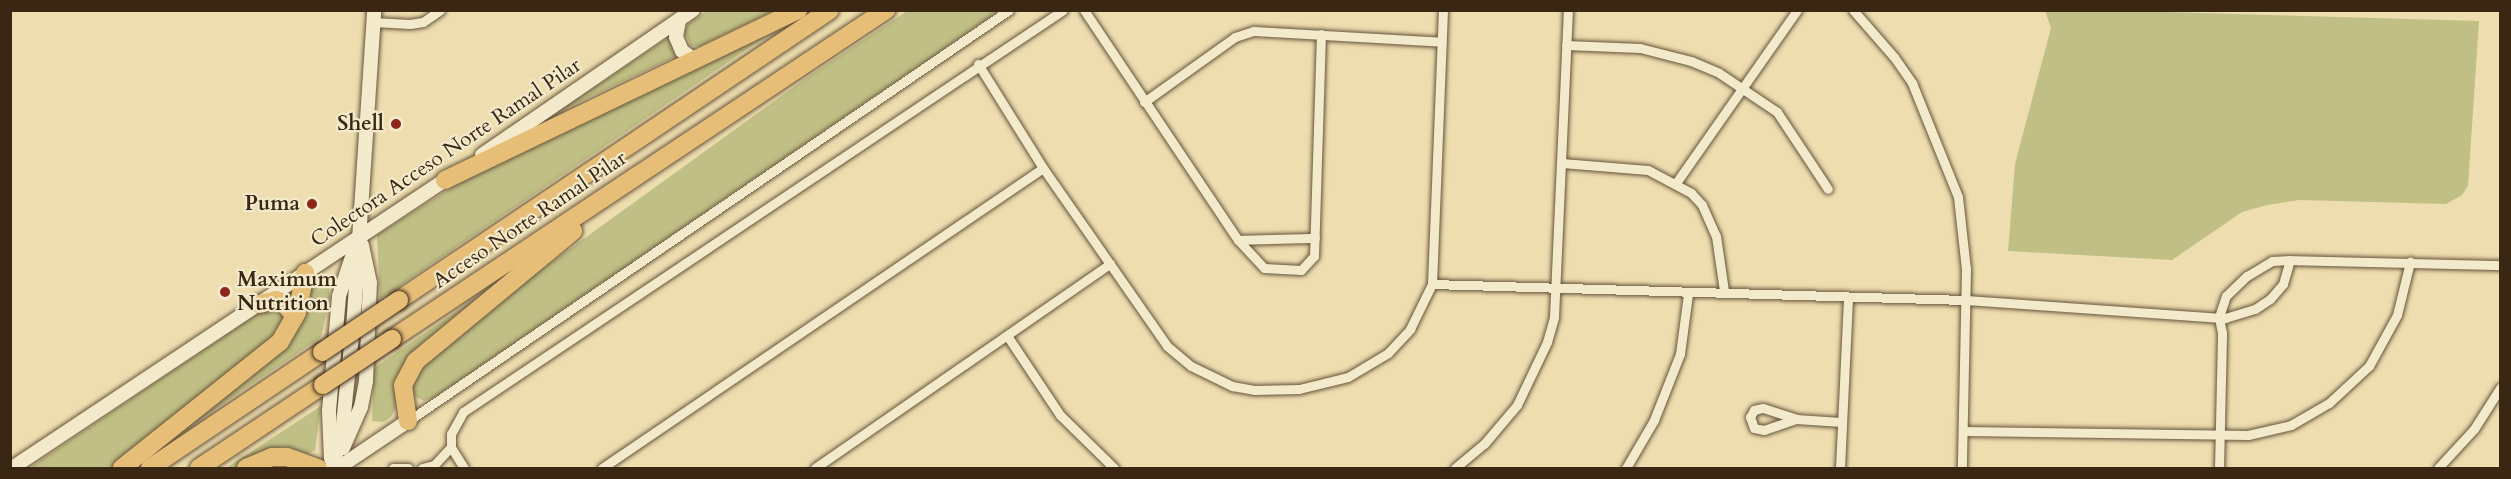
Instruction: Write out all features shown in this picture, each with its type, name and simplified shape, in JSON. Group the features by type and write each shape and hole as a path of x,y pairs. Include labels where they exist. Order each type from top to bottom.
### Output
{"highway":[{"path":"445,180 798,10"},
{"name":"Acceso Norte Ramal Pilar","path":"150,468 830,10"},
{"name":"Acceso Norte Ramal Pilar","path":"199,468 886,10"},
{"path":"408,421 403,385 406,375 430,346 668,155"},
{"path":"122,468 280,342 295,316 305,273"},
{"path":"259,304 276,300 285,304 295,316"},
{"path":"246,468 272,457 287,457 318,468"}],"street":[{"path":"333,468 342,434 359,237 373,16 410,24 423,22 440,10"},
{"name":"Colectora Acceso Norte Ramal Pilar","path":"12,468 445,180 693,10"},
{"path":"333,468 408,421 1009,10"},
{"path":"422,468 434,465 451,447 455,422 487,395 978,64 1063,10"},
{"path":"1084,10 1144,102 1238,240 1257,264 1294,271 1311,264 1315,238 1321,34"},
{"path":"978,64 1043,168 1160,337 1178,357 1209,376 1254,390 1321,386 1367,368 1388,353 1410,329 1432,284 1443,10"},
{"path":"1455,468 1485,444 1516,405 1547,342 1556,288 1568,10"},
{"path":"1676,183 1797,10"},
{"path":"1853,10 1906,74 1953,177 1963,218 1966,300 1962,468"},
{"path":"679,21 676,37 682,51 695,60"},
{"path":"1144,102 1242,34 1269,30 1442,42"},
{"path":"1566,45 1662,52 1691,61 1743,86 1766,102 1788,124 1828,189"},
{"path":"1562,163 1628,166 1661,174 1691,193 1710,220 1724,271 1724,291"},
{"path":"602,468 1043,168"},
{"path":"1238,240 1315,238"},
{"path":"1432,284 1688,294 1724,291 1848,298 1966,300 2236,317 2270,299 2283,284 2290,260"},
{"path":"2219,468 2222,333 2219,317 2226,296 2247,276 2272,261 2290,260 2500,264"},
{"path":"1964,431 2220,435 2267,433 2291,424 2353,384 2369,366 2397,315 2410,262"},
{"path":"815,468 1008,337 1110,264"},
{"path":"1626,468 1654,420 1680,354 1688,294"},
{"path":"1840,468 1848,298"},
{"path":"1008,337 1060,415 1114,468"},
{"path":"2438,468 2474,429 2500,388"},
{"path":"1796,419 1841,422"},
{"path":"451,447 463,468"},
{"path":"393,468 408,468"}],"shaded area":[{"path":"707,11 773,11 700,46 691,46 684,31 689,23"},
{"path":"907,11 999,11 435,397 424,401 410,394 409,382 424,359 459,329 809,76"},
{"path":"2045,11 2129,11 2479,21 2468,186 2462,195 2446,204 2299,200 2267,205 2242,212 2172,260 2008,251 2015,164 2051,28"},
{"path":"766,34 762,39 380,299 377,235 479,170"},
{"path":"668,38 676,56 556,113"},
{"path":"534,258 418,352 392,416 384,422 372,421 374,368"},
{"path":"319,278 329,286 330,299 321,337 164,444 247,378 312,282"},
{"path":"276,308 285,319 275,338 112,468 29,468 257,314"},
{"path":"321,406 315,450 308,454 285,446 271,449 238,468 226,468"}],"place":[{"name":"Shell","path":"396,124"},
{"name":"Puma","path":"312,204"},
{"name":"Maximum Nutrition","path":"225,292"}]}
